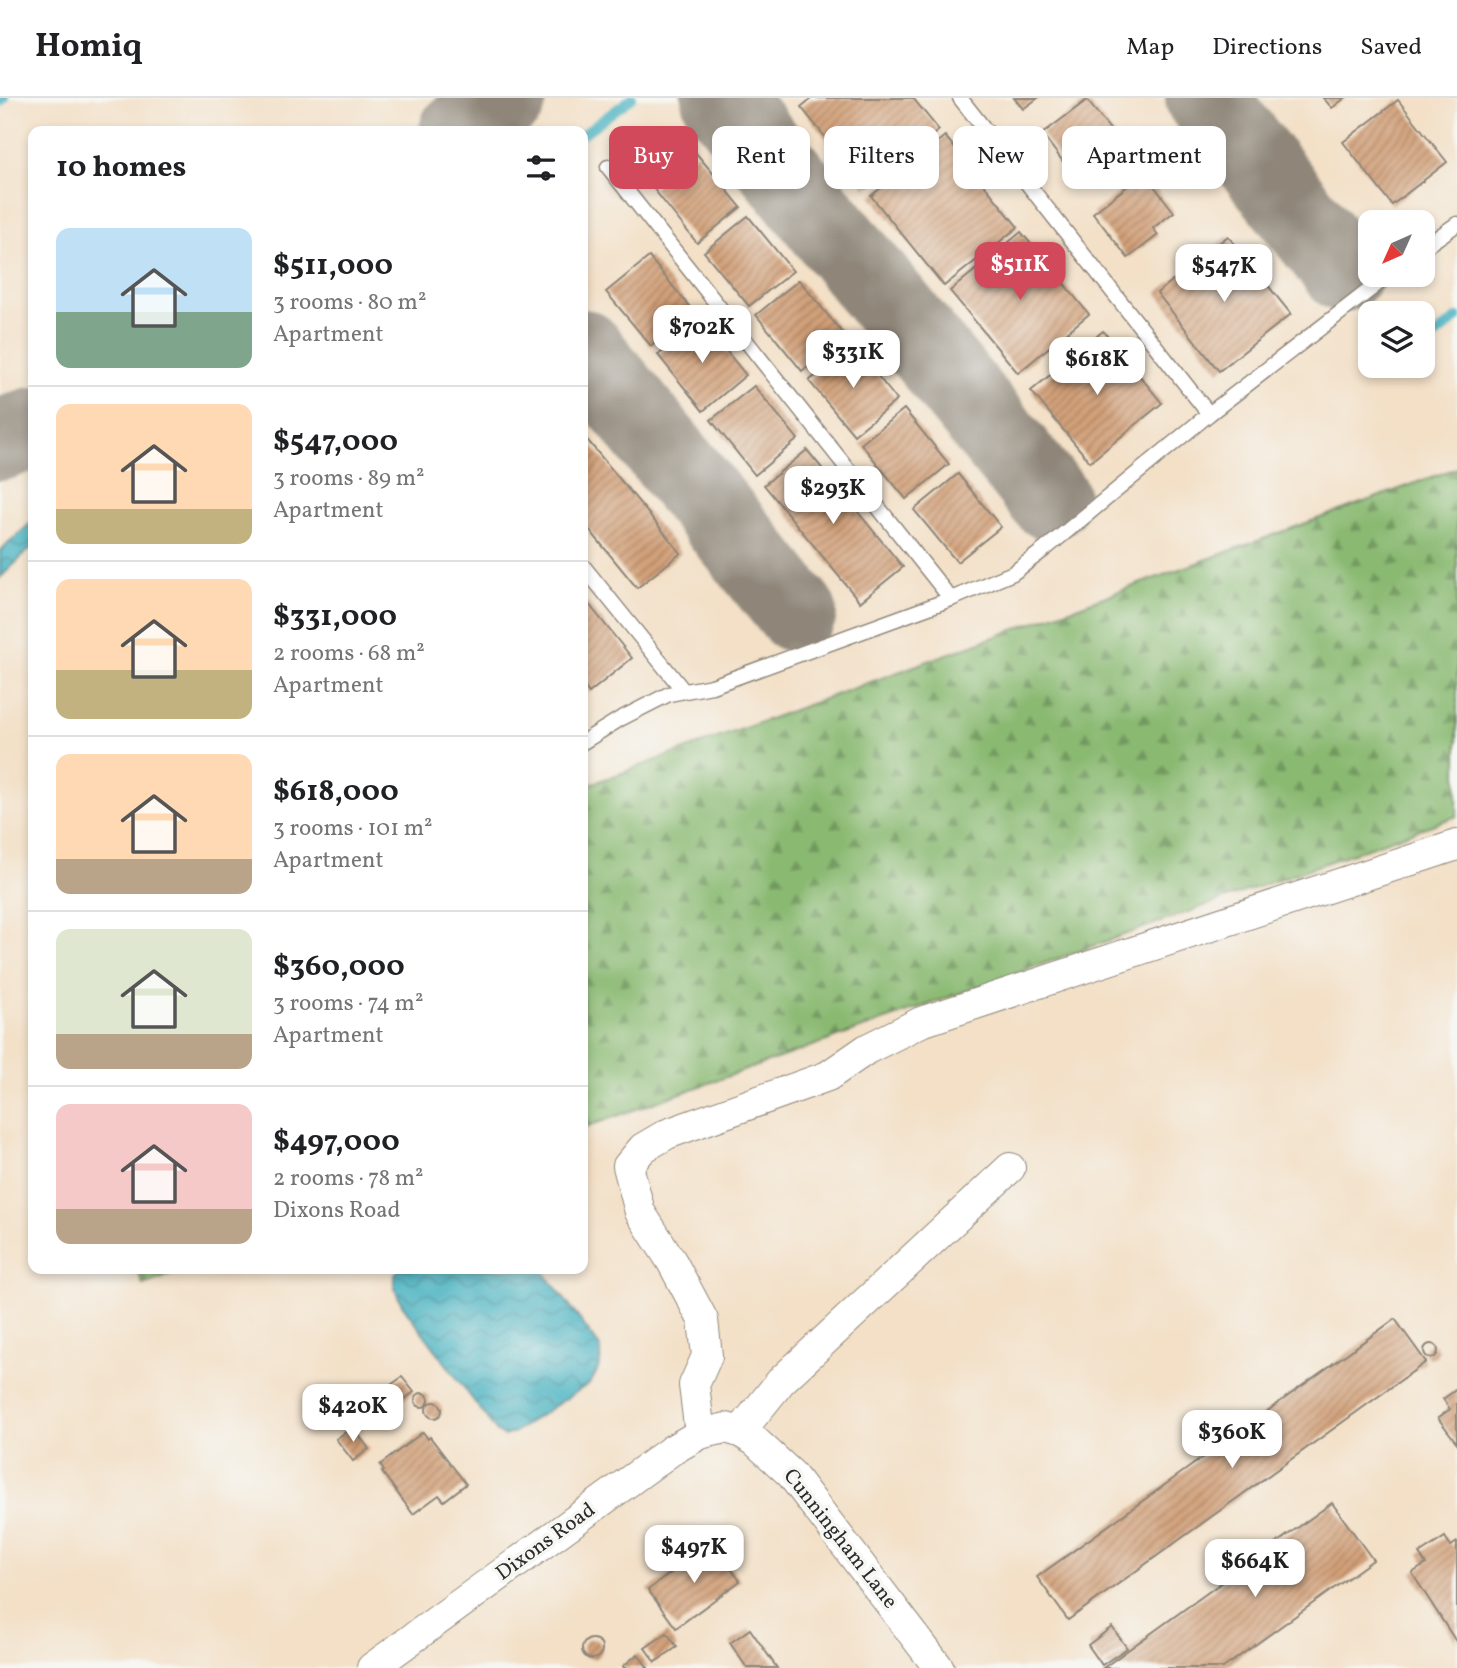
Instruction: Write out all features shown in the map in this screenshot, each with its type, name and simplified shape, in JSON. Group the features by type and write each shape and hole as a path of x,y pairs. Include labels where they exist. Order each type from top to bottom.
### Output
{"street":[{"path":"1010,1168 781,1381 722,1431 694,1385 707,1356 703,1320 672,1262 640,1212 628,1166 643,1147 667,1134 828,1076 867,1049 921,1022 1457,845"},
{"name":"Dixons Road","path":"372,1668 673,1450 722,1431"},
{"name":"Cunningham Lane","path":"722,1431 755,1441 791,1474 939,1668"}],"lane":[{"path":"960,98 1209,414"},
{"path":"608,167 951,599"},
{"path":"1435,240 1457,224"},
{"path":"588,739 651,702 683,690 696,690 712,685 951,599 1013,573 1045,550 1209,414 1373,287"},
{"path":"588,572 683,690"}],"green space":[{"path":"1457,468 1457,816 588,1126 588,785"},
{"path":"139,1274 173,1274 143,1285"}],"water":[{"path":"28,526 28,551 0,578 0,551"},
{"path":"396,1274 546,1274 600,1347 600,1361 595,1374 590,1383 513,1433 504,1436 497,1432 403,1306 396,1292"}],"building":[{"path":"812,98 913,98 936,126 824,126 824,136 801,107"},
{"path":"1014,98 1038,98 1023,109"},
{"path":"1323,98 1345,98 1332,108"},
{"path":"1087,100 1107,126 1062,126 1062,160 1048,142 1048,129"},
{"path":"1398,100 1447,162 1392,205 1343,142"},
{"path":"945,136 953,146 953,189 988,189 1018,227 944,286 871,196 880,189 939,189 939,141"},
{"path":"698,155 712,172 712,189 726,189 741,207 697,243 654,189 698,189"},
{"path":"1124,189 1156,189 1174,212 1153,228 1158,235 1128,258 1093,213"},
{"path":"748,216 793,271 749,306 704,252"},
{"path":"1021,232 1089,314 1018,373 950,291"},
{"path":"1228,236 1291,314 1219,371 1157,293"},
{"path":"649,257 694,312 651,346 606,292"},
{"path":"799,280 845,336 802,371 756,315"},
{"path":"701,320 746,375 703,411 658,355"},
{"path":"1103,331 1162,403 1090,462 1031,391"},
{"path":"853,345 897,400 854,435 809,381"},
{"path":"754,386 798,439 755,475 711,420"},
{"path":"904,409 949,464 906,499 861,444"},
{"path":"588,441 681,553 637,588 588,528"},
{"path":"807,450 903,567 860,602 764,485"},
{"path":"958,474 1001,527 957,562 914,510"},
{"path":"588,603 632,658 588,692"},
{"path":"1395,1319 1426,1362 1068,1620 1037,1577"},
{"path":"1428,1344 1434,1344 1438,1351 1434,1358 1428,1358 1424,1354 1424,1348"},
{"path":"402,1377 414,1392 393,1408 381,1392"},
{"path":"1457,1389 1457,1443 1438,1418 1450,1409 1443,1399"},
{"path":"422,1393 427,1395 427,1405 422,1407 417,1405 415,1400 417,1395"},
{"path":"434,1402 442,1410 434,1418 426,1410"},
{"path":"353,1427 369,1449 353,1461 336,1439"},
{"path":"423,1432 428,1439 430,1437 466,1484 444,1501 439,1495 413,1514 382,1472 384,1471 380,1465"},
{"path":"1332,1503 1373,1560 1223,1668 1103,1668"},
{"path":"1445,1537 1451,1546 1457,1542 1457,1643 1412,1573 1426,1564 1419,1554"},
{"path":"712,1542 740,1581 676,1628 648,1590"},
{"path":"1112,1627 1127,1648 1102,1665 1088,1645"},
{"path":"750,1629 777,1668 747,1668 730,1643"},
{"path":"667,1633 677,1647 655,1662 645,1648"},
{"path":"588,1639 596,1639 602,1649 596,1659 588,1659 582,1653 582,1645"},
{"path":"638,1654 648,1668 624,1668 623,1666"}],"waterway":[{"path":"0,102 4,98"},
{"path":"588,130 632,98"},
{"path":"1435,336 1457,318"}],"taxiway":[{"path":"467,126 506,98"},
{"path":"722,98 1049,499"},
{"path":"1206,98 1343,271"},
{"path":"588,356 796,612"},
{"path":"0,440 28,430"}]}
